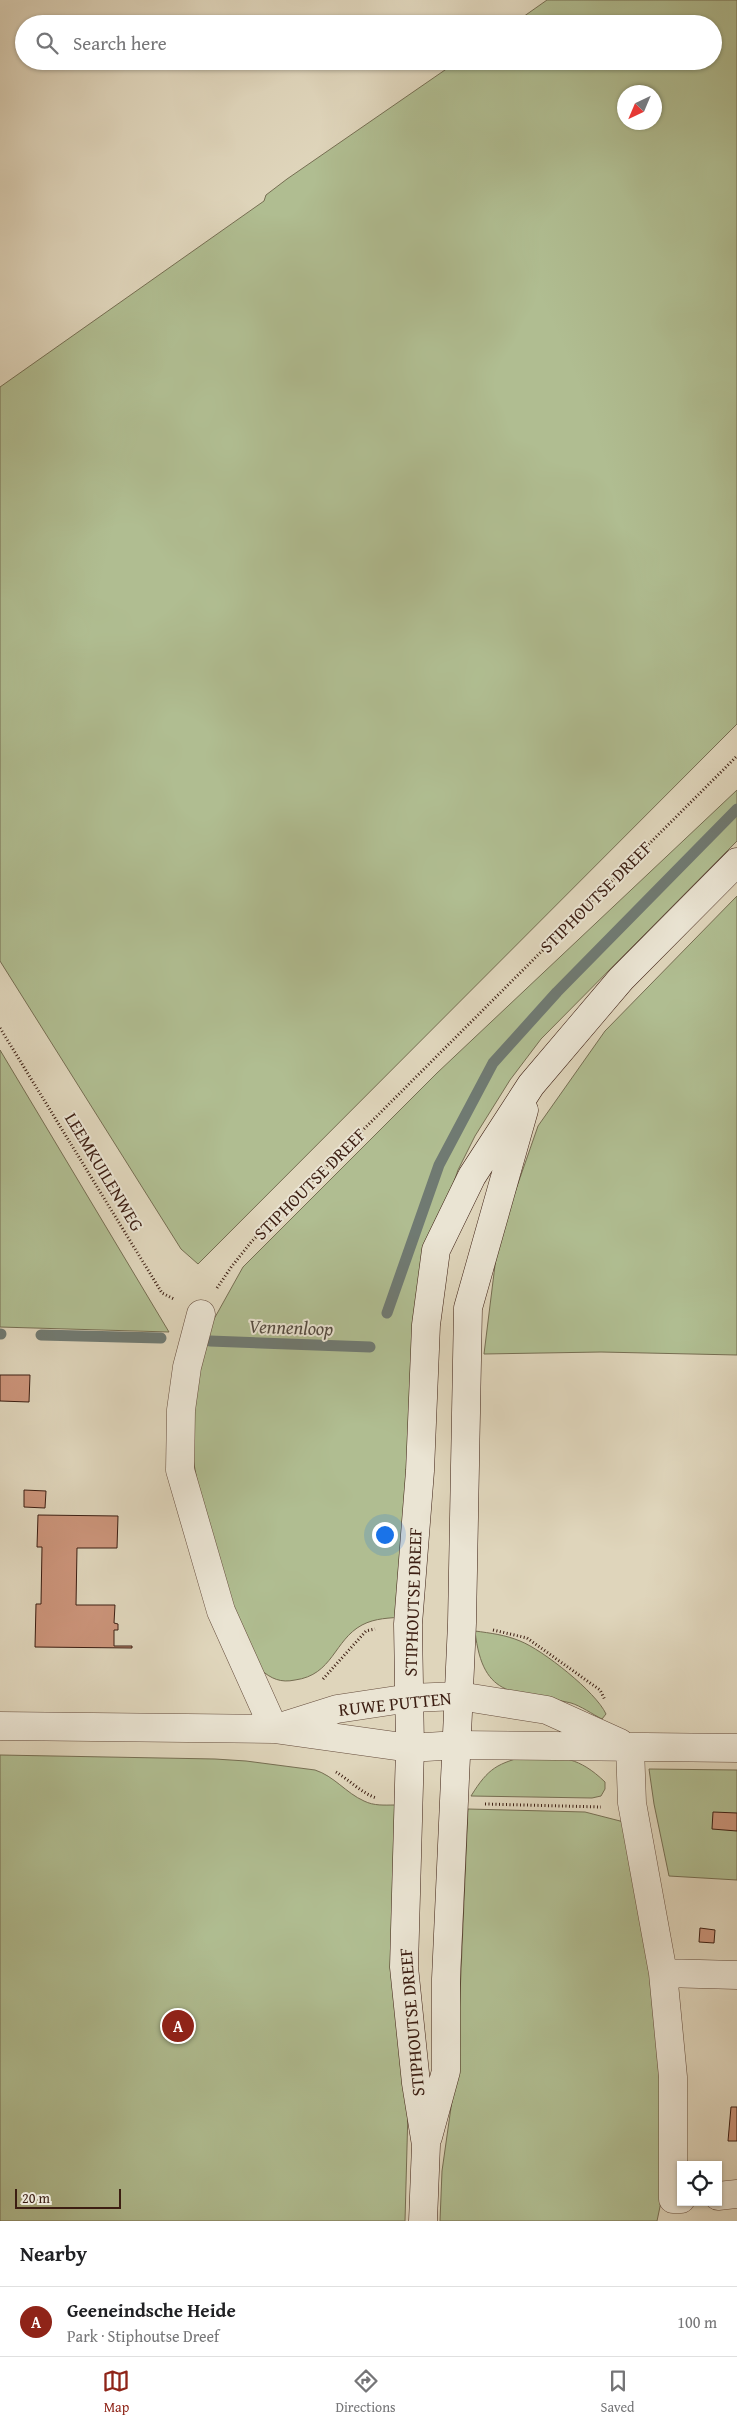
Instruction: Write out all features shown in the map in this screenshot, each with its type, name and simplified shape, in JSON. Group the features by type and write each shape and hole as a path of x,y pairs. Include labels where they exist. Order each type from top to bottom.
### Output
{"main road":[{"name":"STIPHOUTSE DREEF","path":"423,2221 426,2145 416,2082 404,1967 410,1748 408,1624 420,1471 426,1325 436,1250 472,1176 531,1085 621,978 737,862"},
{"name":"STIPHOUTSE DREEF","path":"426,2145 446,2071 446,1979 459,1696 468,1308 531,1085"},
{"path":"201,1314 187,1367 181,1410 180,1470 221,1611 274,1729"},
{"name":"RUWE PUTTEN","path":"274,1729 337,1709 410,1698 459,1696 547,1710 630,1747"},
{"name":"RUWE PUTTEN","path":"0,1726 274,1729 410,1748 457,1745 737,1748"},
{"path":"630,1747 632,1803 663,1973 673,2077 677,2199"},
{"path":"663,1973 737,1975"},
{"path":"722,2196 737,2194"}],"path":[{"name":"STIPHOUTSE DREEF","path":"201,1314 232,1266 252,1241 737,756"},
{"name":"LEEMKUILENWEG","path":"0,1028 162,1293 201,1314"}],"green space":[{"path":"547,0 737,0 737,724 198,1264 181,1249 0,961 0,387 264,201 266,195 445,70 722,70 722,15 526,15"},
{"path":"737,790 737,841 541,1039 510,1080 475,1136 458,1170 426,1263 404,1617 377,1620 362,1625 345,1639 326,1664 308,1677 285,1681 272,1678 260,1669 210,1550 189,1437 196,1377 209,1328 243,1267 437,1073"},
{"path":"737,896 737,1355 601,1352 484,1354 498,1241 538,1126 605,1031"},
{"path":"0,1050 169,1332 0,1327"},
{"path":"475,1631 498,1634 515,1639 542,1653 592,1695 606,1714 602,1719 571,1703 505,1689 494,1682 486,1670 479,1654"},
{"path":"0,1755 246,1761 315,1770 328,1776 351,1794 368,1803 395,1805 409,2073 405,2221 0,2221"},
{"path":"529,1755 561,1758 578,1763 605,1782 605,1789 601,1796 592,1798 471,1796 483,1779 495,1768 501,1764"},
{"path":"649,1769 737,1770 737,1880 669,1876 654,1804"},
{"path":"468,1809 585,1812 624,1822 656,1986 666,2178 657,2221 440,2221 442,2171 457,2065"}],"building":[{"path":"0,1375 30,1375 29,1402 0,1401"},
{"path":"24,1490 46,1491 45,1508 24,1507"},
{"path":"38,1515 118,1516 117,1548 77,1548 76,1605 115,1605 114,1623 118,1624 118,1630 114,1630 114,1646 132,1646 132,1648 35,1647 36,1604 41,1604 42,1547 37,1547"},
{"path":"713,1812 737,1813 737,1831 712,1829"},
{"path":"700,1928 715,1930 714,1943 699,1942"},
{"path":"731,2107 737,2107 737,2141 728,2141"}],"waterway":[{"path":"387,1313 439,1165 493,1063 557,992 737,809"},
{"name":"Vennenloop","path":"41,1335 161,1338"},
{"name":"Vennenloop","path":"210,1341 370,1347"}],"place":[{"name":"Geeneindsche Heide","path":"178,2026"}]}
